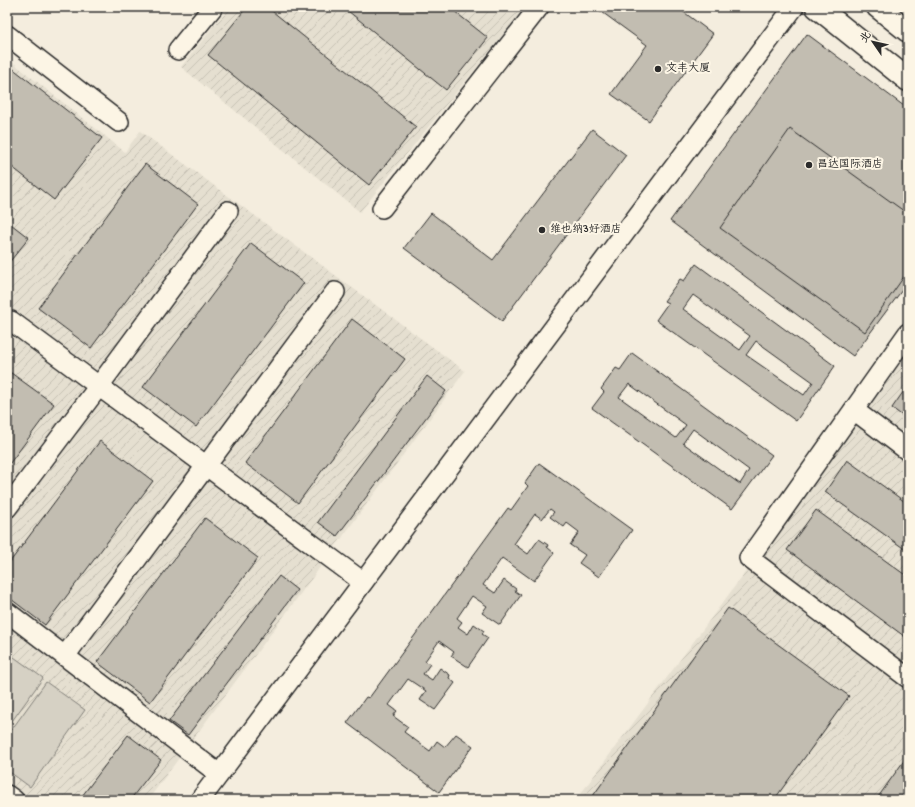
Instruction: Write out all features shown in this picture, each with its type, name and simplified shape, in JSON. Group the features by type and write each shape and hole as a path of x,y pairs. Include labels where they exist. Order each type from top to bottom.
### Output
{"main road":[{"path":"817,7 908,80"},
{"path":"878,7 908,31"}],"street":[{"path":"178,50 213,7"},
{"path":"382,208 540,7"},
{"path":"200,800 794,7"},
{"path":"7,35 119,122"},
{"path":"7,508 228,211"},
{"path":"65,656 335,292"},
{"path":"11,321 364,582"},
{"path":"908,333 749,558 908,678"},
{"path":"854,410 908,451"},
{"path":"7,612 219,774"},
{"path":"7,795 14,800"}],"shaded area":[{"path":"229,7 525,7 360,212 181,67"},
{"path":"7,58 125,152 140,131 465,371 148,800 7,800"},
{"path":"908,353 908,800 576,800"},
{"path":"7,652 43,678 7,728"},
{"path":"46,682 85,710 30,787 7,770 7,736"}],"building":[{"path":"247,7 267,7 416,127 369,185 208,55"},
{"path":"343,7 449,7 488,38 446,90"},
{"name":"文丰大厦","path":"595,7 677,7 713,34 649,121 611,94 647,45"},
{"name":"昌达国际酒店","path":"807,34 908,109 908,282 853,356 670,221"},
{"path":"7,64 102,138 54,200 7,163"},
{"name":"维也纳3好酒店","path":"592,129 626,155 502,321 404,248 431,213 493,260"},
{"path":"790,129 908,214 908,271 865,332 720,228"},
{"path":"145,164 198,204 91,348 38,308"},
{"path":"7,221 29,238 7,265"},
{"path":"251,243 304,283 196,427 143,387"},
{"path":"696,264 835,366 796,421 656,320 668,303 664,301 680,279 684,281","holes":["693,295 750,336 740,350 683,309","756,341 813,382 804,395 746,355"]},
{"path":"352,319 405,359 298,503 245,463"},
{"path":"632,353 772,455 732,509 592,408 604,392 601,389 616,368 620,370","holes":["629,384 686,425 676,438 619,397","693,429 749,470 740,484 683,443"]},
{"path":"7,370 54,404 7,467"},
{"path":"427,376 446,391 337,536 318,522"},
{"path":"908,385 908,420 892,408"},
{"path":"100,441 153,481 45,625 7,596 7,566"},
{"path":"847,460 908,504 908,547 906,550 825,492"},
{"path":"539,463 632,530 599,577 579,563 585,555 570,545 579,532 567,523 564,527 550,517 554,512 550,509 542,519 535,514 514,544 528,554 539,539 548,545 547,547 554,553 534,581 502,558 483,585 495,593 504,580 521,595 500,625 482,613 487,606 472,596 457,618 462,622 458,627 468,634 474,624 484,631 482,634 488,638 468,667 451,656 454,652 439,641 425,661 430,664 423,674 432,680 440,668 450,675 449,678 455,683 435,710 420,700 426,691 408,679 389,705 397,711 393,716 408,727 404,732 430,751 437,741 445,747 456,734 473,746 439,792 347,723 366,697 369,698 508,508 511,510 528,486 525,483"},
{"path":"816,510 908,577 908,639 787,550"},
{"path":"205,518 258,558 150,702 97,662"},
{"path":"279,576 297,590 188,735 169,721"},
{"path":"728,608 849,696 774,800 590,800"},
{"path":"128,735 161,760 130,800 79,800"},
{"path":"908,755 908,800 876,800"}],"place":[{"name":"文丰大厦","path":"658,69"},
{"name":"昌达国际酒店","path":"809,165"},
{"name":"维也纳3好酒店","path":"542,230"}]}
